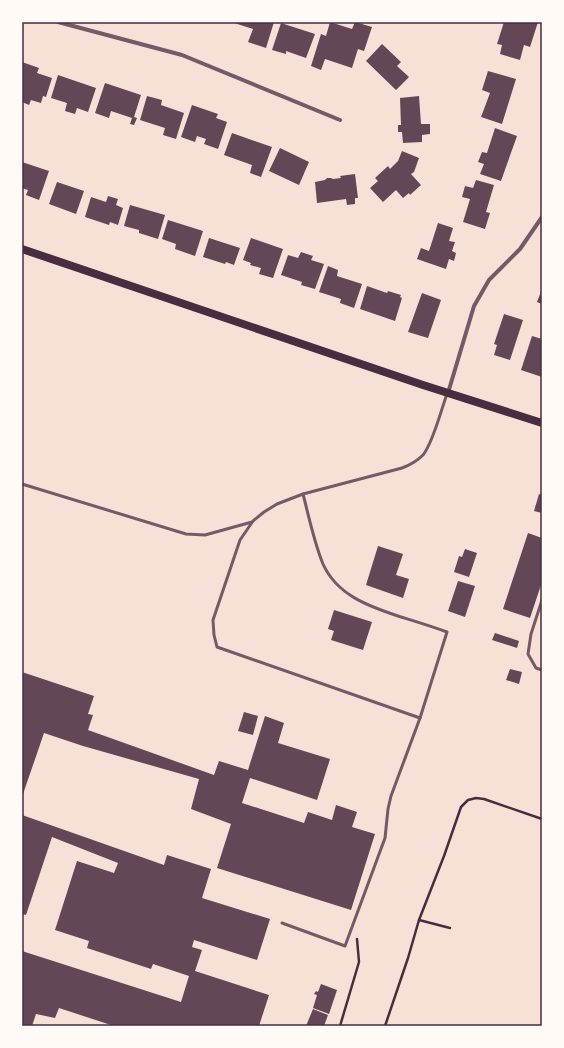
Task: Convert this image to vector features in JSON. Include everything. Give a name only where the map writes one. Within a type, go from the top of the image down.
[{"type":"main road","points":[[22,249],[447,393],[542,423]]},
{"type":"street","points":[[58,22],[182,55],[340,120]]},
{"type":"street","points":[[447,393],[474,306],[489,280],[520,249],[542,217]]},
{"type":"lane","points":[[22,484],[186,534],[205,535],[252,522],[278,504],[303,494],[402,468],[415,462],[424,453],[428,445],[447,393]]},
{"type":"lane","points":[[282,923],[345,946],[385,838],[387,813],[392,796],[420,718],[447,632],[372,607],[354,599],[340,588],[330,576],[318,550],[303,494]]},
{"type":"lane","points":[[252,522],[240,540],[212,620],[217,647],[420,718]]},
{"type":"lane","points":[[542,600],[531,634],[528,654],[536,668],[542,670]]},
{"type":"path","points":[[384,1026],[408,958],[419,920],[461,807],[468,800],[476,798],[484,799],[542,819]]},
{"type":"path","points":[[340,1026],[359,962],[355,919]]},
{"type":"path","points":[[419,920],[450,928]]},
{"type":"building","points":[[231,22],[274,22],[266,48],[248,42],[253,29]]},
{"type":"building","points":[[330,22],[352,29],[355,22],[372,27],[364,51],[358,49],[352,68],[325,59],[321,70],[311,66],[321,34],[326,36]]},
{"type":"building","points":[[504,22],[538,22],[530,47],[524,45],[520,60],[500,54],[502,45],[497,44]]},
{"type":"building","points":[[281,23],[315,34],[306,58],[286,51],[286,54],[272,50]]},
{"type":"building","points":[[382,44],[401,62],[397,66],[409,77],[396,90],[366,61]]},
{"type":"building","points":[[22,62],[39,68],[37,73],[52,78],[46,97],[43,96],[41,103],[31,100],[29,105],[22,102]]},
{"type":"building","points":[[488,71],[516,79],[502,124],[481,117],[490,93],[482,90]]},
{"type":"building","points":[[58,75],[96,88],[88,112],[77,108],[75,114],[65,111],[67,103],[51,98]]},
{"type":"building","points":[[105,83],[141,95],[134,117],[137,118],[134,125],[130,124],[132,118],[111,111],[109,118],[95,113]]},
{"type":"building","points":[[147,96],[162,100],[161,105],[184,113],[176,139],[163,135],[165,128],[140,120]]},
{"type":"building","points":[[419,96],[421,124],[430,124],[430,134],[422,135],[422,142],[403,143],[402,132],[398,132],[398,125],[401,125],[400,98]]},
{"type":"building","points":[[192,105],[218,114],[216,118],[227,122],[218,149],[204,144],[206,139],[197,136],[195,142],[181,137]]},
{"type":"building","points":[[495,128],[517,136],[501,181],[480,174],[484,164],[478,162],[482,152],[487,153]]},
{"type":"building","points":[[232,133],[272,147],[261,177],[250,173],[252,165],[224,155]]},
{"type":"building","points":[[280,148],[309,162],[299,185],[269,171]]},
{"type":"building","points":[[402,151],[419,158],[414,172],[411,174],[421,185],[410,195],[409,193],[403,198],[396,190],[383,202],[370,188],[378,181],[375,178],[388,166],[390,169],[398,161]]},
{"type":"building","points":[[22,162],[49,171],[39,200],[26,195],[28,190],[22,188]]},
{"type":"building","points":[[355,174],[358,198],[355,198],[355,204],[347,205],[346,199],[317,203],[315,182],[325,180],[327,178],[341,178],[340,176]]},
{"type":"building","points":[[476,180],[494,185],[486,212],[490,213],[485,229],[463,222],[470,199],[462,197],[465,186],[473,188]]},
{"type":"building","points":[[57,182],[84,191],[76,214],[49,204]]},
{"type":"building","points":[[108,196],[118,199],[116,205],[123,208],[118,225],[110,222],[109,225],[85,217],[91,197],[106,202]]},
{"type":"building","points":[[130,205],[165,215],[158,239],[139,233],[139,230],[124,226]]},
{"type":"building","points":[[168,220],[203,231],[195,256],[175,249],[176,244],[162,239]]},
{"type":"building","points":[[438,223],[453,228],[449,241],[455,242],[452,251],[456,253],[454,261],[449,259],[446,269],[417,259],[421,248],[429,251]]},
{"type":"building","points":[[209,238],[240,248],[234,265],[226,262],[225,264],[203,257]]},
{"type":"building","points":[[251,238],[283,249],[273,278],[259,274],[261,268],[250,265],[251,263],[243,260]]},
{"type":"building","points":[[301,252],[313,256],[311,260],[324,264],[315,289],[301,285],[302,282],[281,275],[288,255],[298,258]]},
{"type":"building","points":[[328,266],[338,270],[337,276],[362,284],[354,308],[340,303],[341,299],[319,292]]},
{"type":"building","points":[[367,286],[387,293],[388,291],[401,295],[400,297],[402,298],[395,321],[360,309]]},
{"type":"building","points":[[542,289],[542,304],[537,302]]},
{"type":"building","points":[[422,293],[441,300],[428,338],[408,332]]},
{"type":"building","points":[[504,314],[523,320],[510,360],[494,355],[497,345],[494,344]]},
{"type":"building","points":[[532,336],[542,339],[542,377],[521,370]]},
{"type":"building","points":[[539,494],[542,495],[542,513],[534,511]]},
{"type":"building","points":[[528,533],[542,538],[542,582],[530,618],[503,609]]},
{"type":"building","points":[[378,546],[403,554],[396,575],[409,579],[403,598],[366,585]]},
{"type":"building","points":[[465,549],[477,553],[469,577],[454,572],[459,556],[462,557]]},
{"type":"building","points":[[458,581],[475,586],[465,617],[448,611]]},
{"type":"building","points":[[334,610],[372,622],[363,650],[331,640],[334,631],[328,629]]},
{"type":"building","points":[[495,633],[519,641],[517,648],[492,640]]},
{"type":"building","points":[[510,669],[522,672],[519,684],[506,680]]},
{"type":"building","points":[[22,672],[94,696],[88,714],[93,715],[88,730],[214,775],[219,761],[248,770],[265,716],[284,723],[278,743],[330,759],[317,800],[250,778],[242,803],[304,823],[308,812],[332,820],[336,805],[357,812],[352,827],[375,834],[351,910],[217,868],[231,824],[191,809],[199,779],[83,746],[44,733],[22,797]]},
{"type":"building","points":[[244,712],[258,716],[253,735],[238,731]]},
{"type":"building","points":[[22,815],[164,865],[167,855],[211,869],[202,898],[270,919],[257,960],[194,940],[192,947],[202,950],[195,971],[269,995],[259,1026],[114,1026],[59,1008],[55,1018],[36,1014],[32,1026],[22,1026],[22,951],[181,1002],[189,976],[153,964],[151,969],[87,948],[89,941],[55,930],[77,861],[114,873],[118,863],[52,837],[26,915],[22,914]]},
{"type":"building","points":[[321,984],[337,990],[329,1014],[313,1008],[317,995],[314,994],[316,991],[318,992]]},
{"type":"building","points":[[313,1009],[328,1015],[324,1026],[306,1026]]}]
